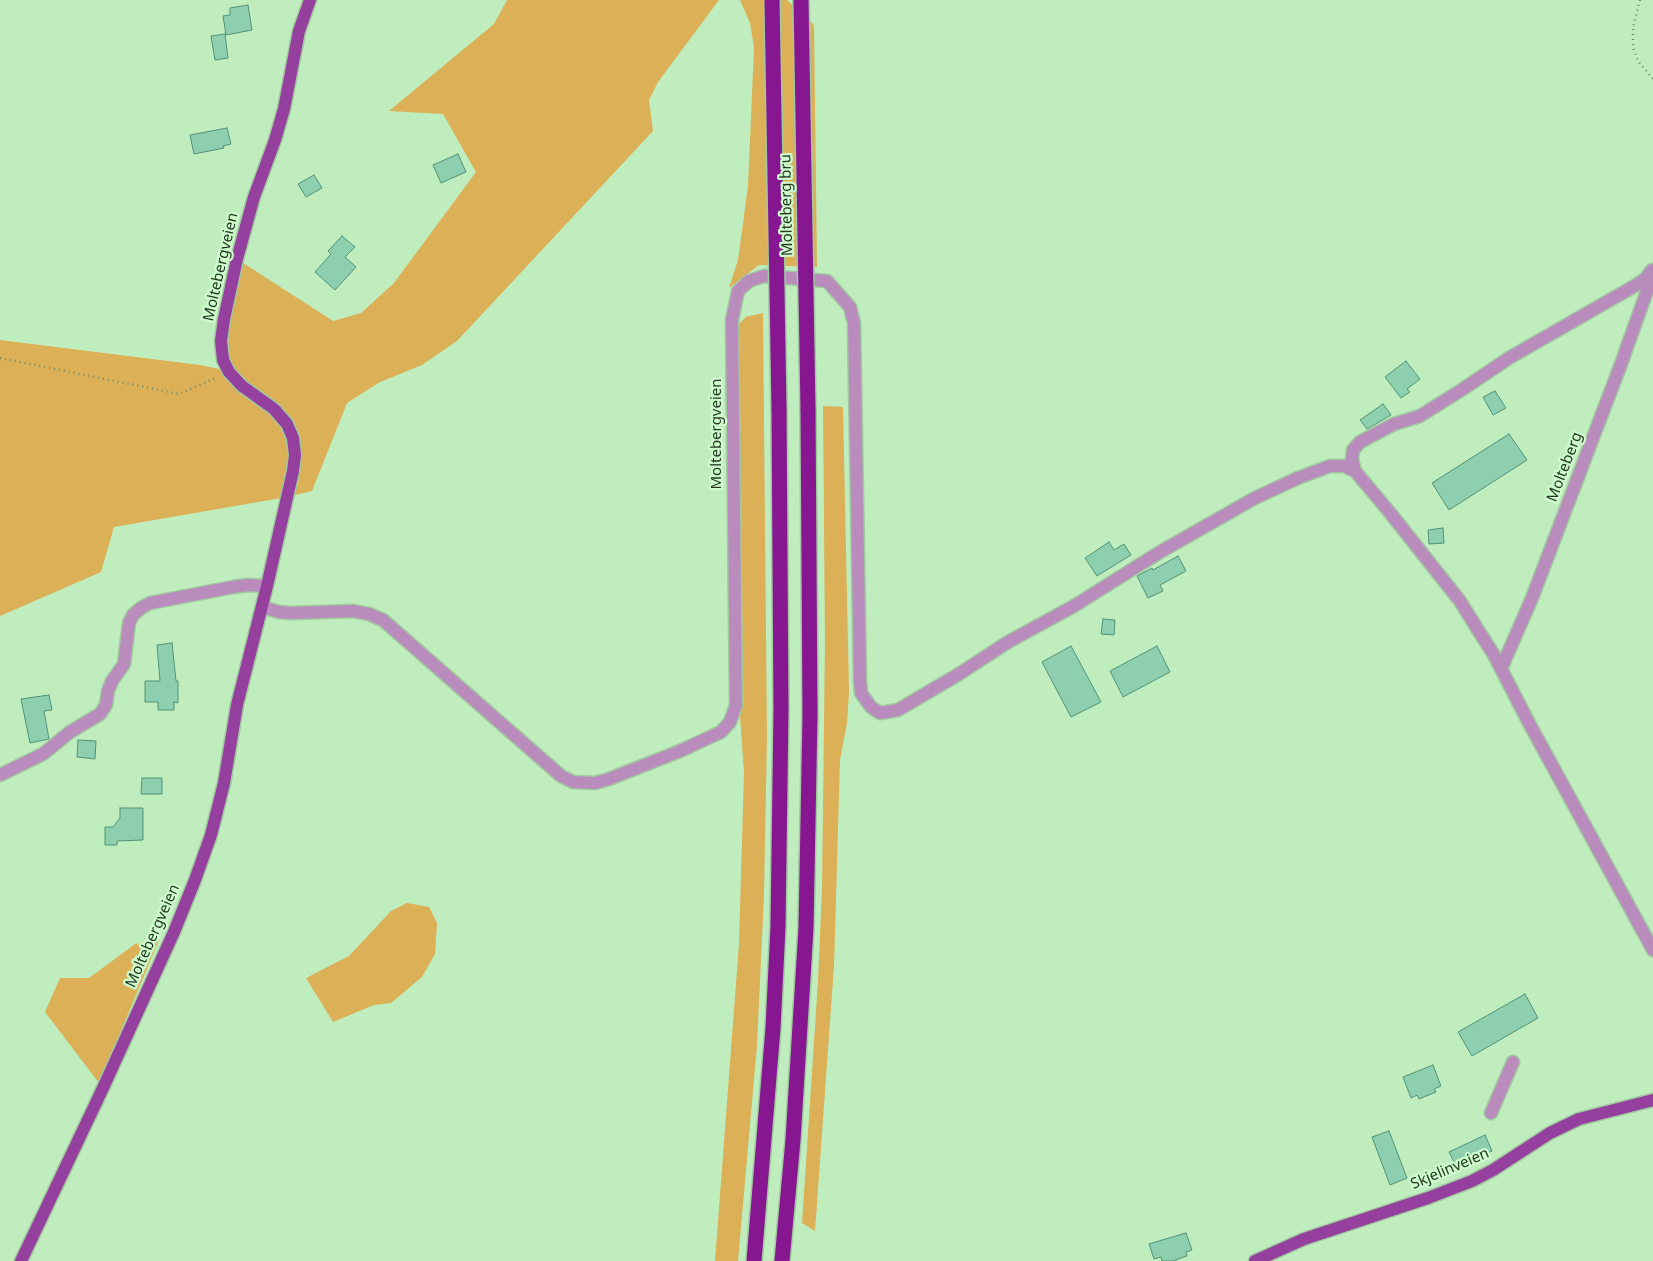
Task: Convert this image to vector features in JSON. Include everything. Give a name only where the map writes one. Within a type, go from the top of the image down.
[{"type":"highway","name":"Molteberg bru","points":[[754,1261],[773,1028],[778,927],[782,710],[772,0]]},
{"type":"highway","name":"Molteberg bru","points":[[782,1261],[793,1140],[806,928],[810,715],[808,409],[801,0]]},
{"type":"main road","name":"Moltebergveien","points":[[20,1261],[103,1088],[174,932],[211,835],[224,783],[237,705],[267,586],[295,455],[293,438],[286,424],[274,409],[242,386],[229,372],[223,360],[221,341],[237,260],[254,197],[275,140],[284,108],[299,31],[310,0]]},
{"type":"main road","name":"Skjelinveien","points":[[1255,1261],[1304,1239],[1428,1198],[1472,1181],[1508,1161],[1550,1132],[1579,1119],[1653,1100]]},
{"type":"street","name":"Moltebergveien","points":[[262,607],[291,613],[353,611],[369,614],[383,620],[561,776],[573,782],[595,783],[609,779],[721,732],[730,722],[736,705],[732,320],[738,291],[749,281],[764,276],[827,281],[850,307],[854,323],[861,693],[871,708],[880,713],[898,710],[960,674],[1008,642],[1074,606],[1160,552],[1255,498],[1298,478],[1330,466],[1353,450],[1360,442],[1394,424],[1420,416],[1456,394],[1495,366],[1638,284],[1653,269]]},
{"type":"street","name":"Molteberg","points":[[1501,669],[1532,598],[1625,355],[1653,274]]},
{"type":"street","points":[[1353,450],[1352,460],[1355,471],[1460,601],[1501,669],[1653,950]]},
{"type":"street","points":[[1330,466],[1344,466],[1355,471]]},
{"type":"street","points":[[0,775],[43,754],[70,732],[100,714],[106,705],[112,681],[124,664],[128,622],[141,608],[150,603],[233,587],[248,585],[267,586]]},
{"type":"street","points":[[1492,1113],[1513,1062]]},
{"type":"path","points":[[1640,0],[1633,27],[1633,48],[1638,61],[1653,79]]},
{"type":"path","points":[[0,358],[179,394],[229,372]]},
{"type":"shaded area","points":[[507,0],[719,0],[658,82],[649,100],[653,131],[457,341],[422,365],[380,382],[347,403],[312,491],[114,527],[101,572],[0,616],[0,340],[200,365],[229,371],[223,360],[237,259],[333,321],[361,313],[394,283],[476,172],[443,114],[389,111],[494,24]]},
{"type":"shaded area","points":[[740,0],[787,0],[814,25],[817,267],[759,265],[729,288],[738,260],[748,186],[754,48],[750,23]]},
{"type":"shaded area","points":[[763,313],[767,737],[764,896],[757,1045],[738,1261],[715,1261],[739,944],[744,773],[740,715],[739,324],[746,317]]},
{"type":"shaded area","points":[[823,406],[843,407],[849,692],[847,723],[840,760],[834,966],[815,1231],[802,1223],[818,982],[822,889],[825,641]]},
{"type":"shaded area","points":[[407,903],[429,907],[437,923],[435,954],[422,977],[391,1003],[374,1005],[333,1022],[306,978],[349,956],[391,911]]},
{"type":"shaded area","points":[[159,940],[99,1083],[45,1012],[60,978],[89,978],[135,944]]},
{"type":"building","points":[[248,5],[252,30],[226,35],[223,16],[230,15],[230,8]]},
{"type":"building","points":[[225,34],[228,58],[215,60],[211,36]]},
{"type":"building","points":[[227,128],[231,144],[223,146],[224,148],[194,154],[190,135]]},
{"type":"building","points":[[458,154],[466,172],[441,183],[433,165]]},
{"type":"building","points":[[314,175],[322,188],[306,197],[298,184]]},
{"type":"building","points":[[342,236],[355,247],[345,257],[356,267],[335,290],[315,272],[331,254],[328,251]]},
{"type":"building","points":[[1406,361],[1420,379],[1407,389],[1410,392],[1401,398],[1385,377]]},
{"type":"building","points":[[1495,391],[1506,408],[1493,415],[1483,397]]},
{"type":"building","points":[[1383,404],[1391,415],[1367,429],[1360,420]]},
{"type":"building","points":[[1509,434],[1527,460],[1449,510],[1432,483]]},
{"type":"building","points":[[1443,528],[1444,543],[1429,544],[1428,530]]},
{"type":"building","points":[[1109,542],[1114,550],[1124,544],[1131,555],[1097,576],[1085,558]]},
{"type":"building","points":[[1178,556],[1186,571],[1160,585],[1163,591],[1148,598],[1137,576],[1152,568],[1153,570]]},
{"type":"building","points":[[1103,619],[1115,620],[1114,635],[1101,634]]},
{"type":"building","points":[[172,643],[176,681],[178,681],[178,703],[174,702],[174,710],[158,710],[158,702],[145,702],[145,681],[160,681],[157,645]]},
{"type":"building","points":[[1071,646],[1101,702],[1071,717],[1042,662]]},
{"type":"building","points":[[1157,646],[1170,672],[1123,697],[1110,671]]},
{"type":"building","points":[[49,695],[52,710],[44,711],[49,739],[30,743],[21,699]]},
{"type":"building","points":[[78,740],[96,741],[95,759],[77,757]]},
{"type":"building","points":[[142,778],[162,778],[162,794],[141,794]]},
{"type":"building","points":[[120,808],[143,808],[143,840],[117,841],[117,845],[105,845],[105,827],[113,827],[120,818]]},
{"type":"building","points":[[1525,994],[1538,1018],[1472,1056],[1458,1032]]},
{"type":"building","points":[[1433,1065],[1441,1086],[1434,1089],[1436,1092],[1419,1099],[1417,1095],[1411,1098],[1403,1077]]},
{"type":"building","points":[[1389,1131],[1407,1178],[1390,1185],[1372,1137]]},
{"type":"building","points":[[1485,1135],[1492,1151],[1457,1168],[1449,1152]]},
{"type":"building","points":[[1186,1233],[1192,1250],[1186,1252],[1187,1256],[1173,1261],[1162,1261],[1161,1257],[1154,1259],[1149,1244]]}]
